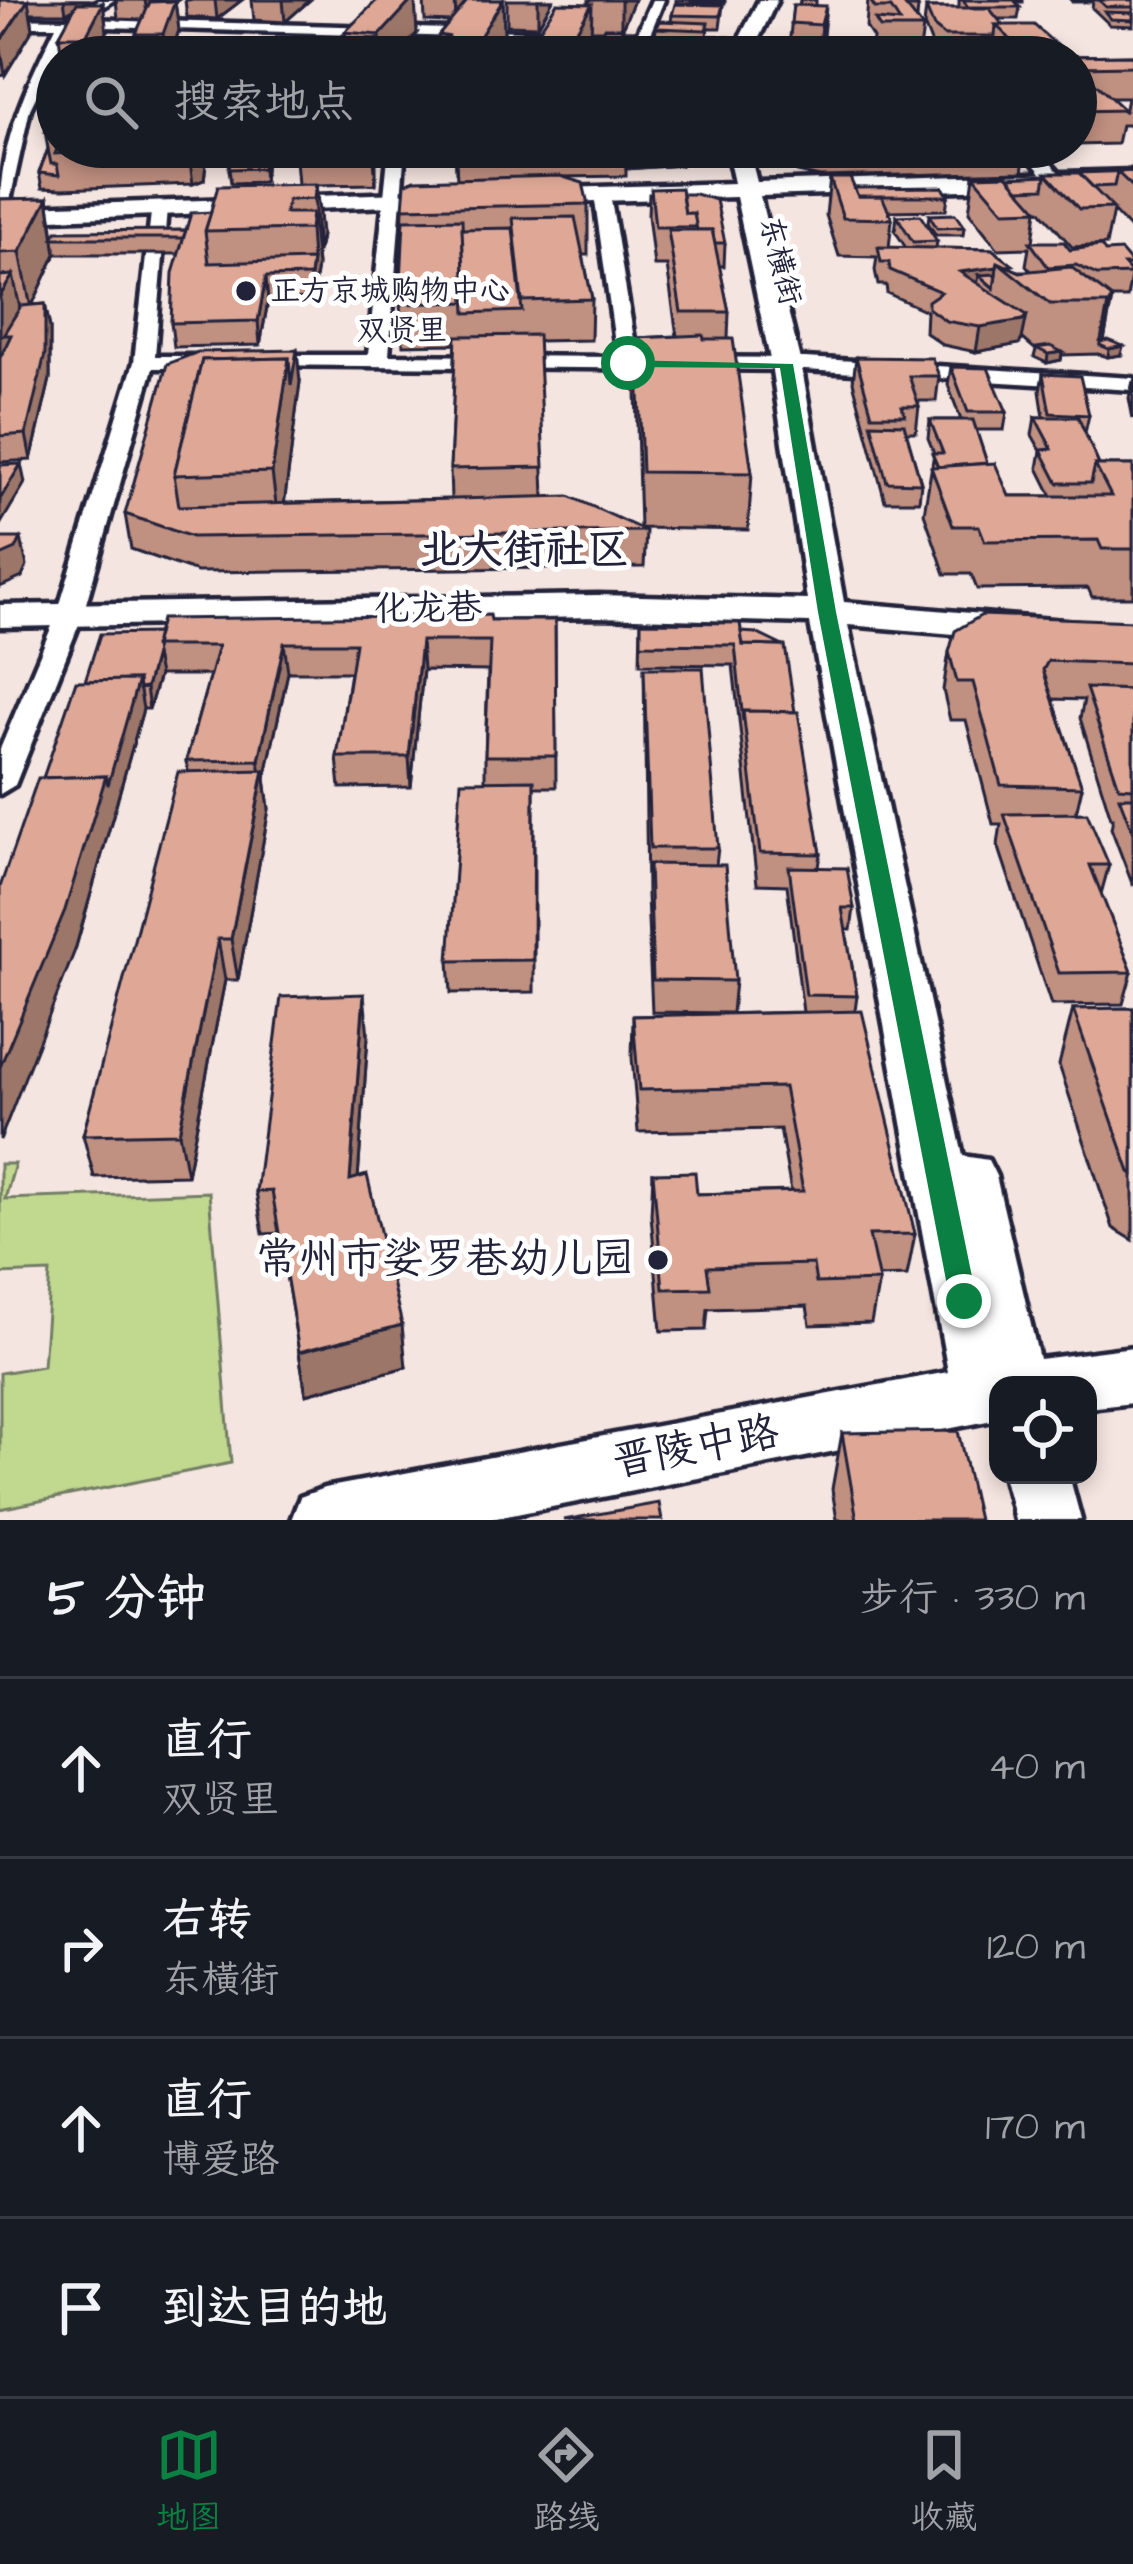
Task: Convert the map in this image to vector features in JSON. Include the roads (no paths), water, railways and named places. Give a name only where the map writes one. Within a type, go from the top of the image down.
[{"type":"main road","points":[[740,36],[754,0]]},
{"type":"main road","points":[[744,36],[768,0]]},
{"type":"main road","points":[[746,168],[756,193]]},
{"type":"main road","points":[[754,168],[756,193]]},
{"type":"main road","points":[[0,213],[1133,181]]},
{"type":"main road","points":[[756,193],[1133,181]]},
{"type":"main road","name":"东横街","points":[[756,193],[796,364],[841,613],[1007,1376]]},
{"type":"main road","name":"化龙巷","points":[[0,616],[598,606],[841,613],[1133,638]]},
{"type":"main road","name":"晋陵中路","points":[[1097,1379],[1133,1375]]},
{"type":"main road","name":"晋陵中路","points":[[324,1520],[989,1393]]},
{"type":"main road","points":[[1038,1484],[1048,1520]]},
{"type":"street","points":[[59,36],[63,26],[108,0]]},
{"type":"street","points":[[643,36],[658,0]]},
{"type":"street","points":[[0,22],[582,36]]},
{"type":"street","points":[[0,213],[36,96]]},
{"type":"street","points":[[378,360],[395,168]]},
{"type":"street","points":[[1046,168],[1056,180]]},
{"type":"street","points":[[603,197],[628,363]]},
{"type":"street","points":[[0,785],[70,614],[144,362],[157,210]]},
{"type":"street","name":"双贤里","points":[[144,362],[796,364],[1133,384]]},
{"type":"place","name":"正方京城购物中心","points":[[246,291]]},
{"type":"place","name":"常州市娑罗巷幼儿园","points":[[658,1260]]},
{"type":"district","name":"北大街社区","points":[[524,551]]}]
